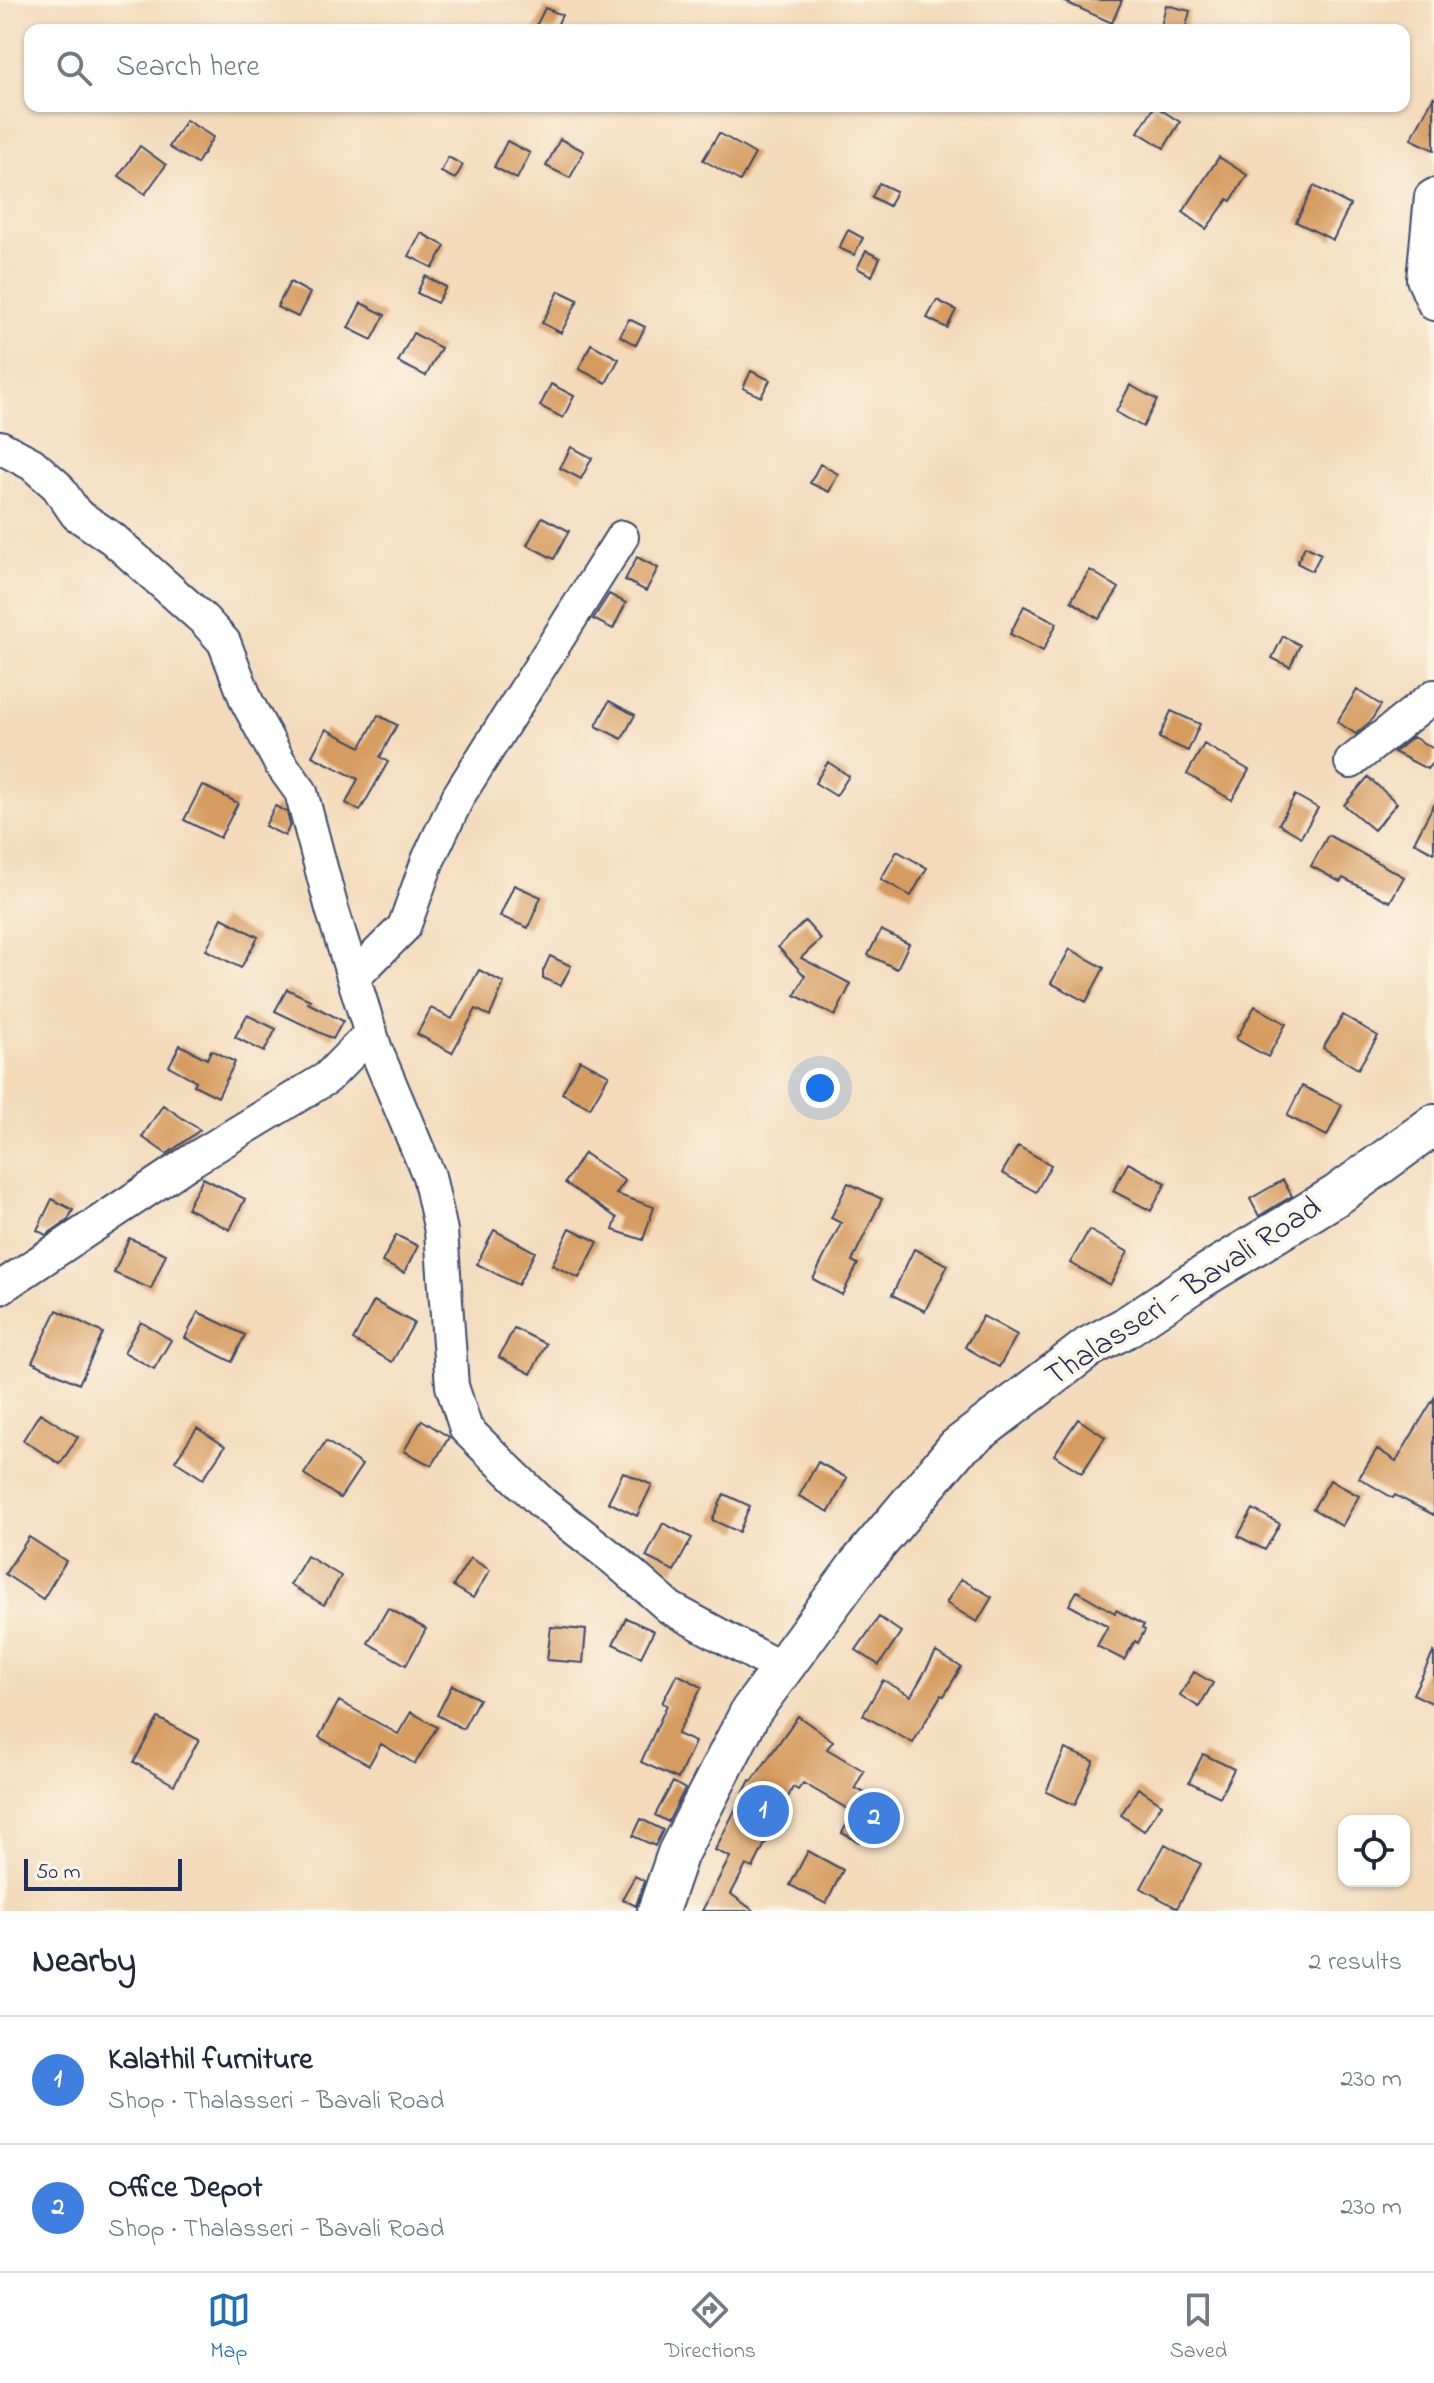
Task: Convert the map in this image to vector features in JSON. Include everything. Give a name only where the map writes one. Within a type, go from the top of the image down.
[{"type":"main road","name":"Thalasseri - Bavali Road","points":[[658,1911],[678,1853],[751,1711],[858,1566],[957,1448],[1089,1347],[1125,1328],[1337,1195],[1434,1125]]},
{"type":"street","points":[[1434,195],[1431,197],[1423,279],[1434,304]]},
{"type":"street","points":[[0,447],[32,464],[57,486],[76,514],[113,539],[204,620],[224,642],[247,702],[280,763],[301,792],[371,1033],[429,1176],[441,1231],[452,1386],[466,1429],[542,1503],[670,1608],[782,1669]]},
{"type":"street","points":[[354,977],[404,927],[428,860],[459,795],[622,537]]},
{"type":"street","points":[[1351,762],[1434,696]]},
{"type":"street","points":[[0,1288],[3,1289],[194,1159],[327,1078],[371,1033]]},
{"type":"building","points":[[1061,0],[1122,0],[1112,23]]},
{"type":"building","points":[[1166,5],[1190,11],[1187,24],[1162,24]]},
{"type":"building","points":[[545,8],[562,15],[558,24],[537,24]]},
{"type":"building","points":[[1434,96],[1434,150],[1411,139]]},
{"type":"building","points":[[1151,112],[1164,112],[1180,122],[1164,148],[1138,132]]},
{"type":"building","points":[[186,120],[213,137],[197,164],[169,147]]},
{"type":"building","points":[[719,133],[755,154],[740,181],[703,160]]},
{"type":"building","points":[[560,139],[584,151],[570,178],[546,166]]},
{"type":"building","points":[[507,141],[530,153],[517,179],[494,167]]},
{"type":"building","points":[[140,146],[166,165],[145,194],[119,176]]},
{"type":"building","points":[[448,157],[463,165],[455,179],[441,172]]},
{"type":"building","points":[[1219,157],[1247,175],[1231,201],[1228,199],[1206,229],[1183,212]]},
{"type":"building","points":[[879,183],[896,191],[889,206],[872,197]]},
{"type":"building","points":[[1314,186],[1350,205],[1333,240],[1296,222]]},
{"type":"building","points":[[848,230],[863,238],[854,255],[839,248]]},
{"type":"building","points":[[421,233],[445,246],[433,268],[409,256]]},
{"type":"building","points":[[866,251],[880,258],[872,276],[857,268]]},
{"type":"building","points":[[425,276],[446,287],[437,303],[417,293]]},
{"type":"building","points":[[290,282],[310,293],[298,317],[277,307]]},
{"type":"building","points":[[559,291],[578,300],[561,333],[542,323]]},
{"type":"building","points":[[937,300],[956,310],[947,328],[927,318]]},
{"type":"building","points":[[361,303],[385,315],[372,340],[348,328]]},
{"type":"building","points":[[629,319],[645,327],[636,345],[620,336]]},
{"type":"building","points":[[413,333],[441,348],[426,376],[398,362]]},
{"type":"building","points":[[591,344],[619,359],[606,383],[579,369]]},
{"type":"building","points":[[751,371],[770,380],[761,397],[743,388]]},
{"type":"building","points":[[551,384],[574,396],[563,418],[540,406]]},
{"type":"building","points":[[1130,385],[1157,400],[1143,427],[1116,412]]},
{"type":"building","points":[[571,447],[592,458],[581,479],[560,468]]},
{"type":"building","points":[[820,464],[838,474],[829,492],[810,483]]},
{"type":"building","points":[[542,517],[569,531],[554,559],[527,545]]},
{"type":"building","points":[[1305,546],[1321,554],[1312,571],[1297,563]]},
{"type":"building","points":[[637,557],[658,568],[646,591],[625,580]]},
{"type":"building","points":[[1090,570],[1119,588],[1099,619],[1071,601]]},
{"type":"building","points":[[609,594],[626,603],[613,629],[593,619]]},
{"type":"building","points":[[1024,606],[1057,623],[1043,651],[1010,634]]},
{"type":"building","points":[[1283,636],[1300,645],[1290,667],[1272,658]]},
{"type":"building","points":[[1357,690],[1381,705],[1370,722],[1356,734],[1337,722]]},
{"type":"building","points":[[609,701],[635,715],[622,739],[596,726]]},
{"type":"building","points":[[1171,711],[1200,724],[1188,751],[1159,738]]},
{"type":"building","points":[[378,715],[397,725],[380,757],[388,762],[360,811],[346,803],[358,779],[312,756],[326,729],[361,747]]},
{"type":"building","points":[[1413,737],[1434,749],[1434,761],[1427,769],[1394,752]]},
{"type":"building","points":[[1204,744],[1249,770],[1232,800],[1187,774]]},
{"type":"building","points":[[828,762],[849,776],[836,796],[815,783]]},
{"type":"building","points":[[1368,777],[1397,803],[1374,830],[1344,805]]},
{"type":"building","points":[[202,785],[238,803],[220,838],[184,820]]},
{"type":"building","points":[[1295,795],[1318,808],[1301,837],[1279,824]]},
{"type":"building","points":[[1434,804],[1434,853],[1414,842]]},
{"type":"building","points":[[275,806],[287,812],[290,825],[285,836],[265,826]]},
{"type":"building","points":[[1328,835],[1404,877],[1390,902],[1343,878],[1340,882],[1311,866]]},
{"type":"building","points":[[897,851],[927,868],[911,896],[881,879]]},
{"type":"building","points":[[514,885],[541,897],[528,928],[500,916]]},
{"type":"building","points":[[222,918],[258,937],[241,968],[206,950]]},
{"type":"building","points":[[805,921],[821,939],[801,958],[851,984],[835,1016],[795,995],[805,976],[778,947]]},
{"type":"building","points":[[881,930],[909,944],[897,969],[868,955]]},
{"type":"building","points":[[1070,949],[1104,968],[1086,1002],[1051,983]]},
{"type":"building","points":[[550,956],[571,966],[561,986],[543,978]]},
{"type":"building","points":[[479,970],[504,983],[490,1016],[476,1009],[452,1053],[417,1034],[431,1008],[452,1019]]},
{"type":"building","points":[[287,989],[343,1021],[333,1039],[275,1011]]},
{"type":"building","points":[[1255,1006],[1286,1024],[1268,1057],[1236,1039]]},
{"type":"building","points":[[247,1015],[276,1029],[264,1052],[235,1037]]},
{"type":"building","points":[[1343,1015],[1378,1036],[1358,1069],[1323,1048]]},
{"type":"building","points":[[180,1045],[207,1059],[211,1050],[235,1062],[218,1097],[194,1085],[196,1081],[169,1066]]},
{"type":"building","points":[[580,1060],[609,1075],[590,1108],[562,1093]]},
{"type":"building","points":[[1302,1086],[1342,1105],[1327,1136],[1287,1116]]},
{"type":"building","points":[[163,1105],[200,1130],[167,1154],[142,1137]]},
{"type":"building","points":[[1018,1146],[1051,1165],[1036,1192],[1002,1173]]},
{"type":"building","points":[[584,1153],[625,1181],[616,1194],[654,1207],[643,1240],[613,1230],[617,1218],[565,1183]]},
{"type":"building","points":[[1128,1163],[1166,1183],[1151,1211],[1113,1191]]},
{"type":"building","points":[[203,1178],[245,1199],[230,1230],[187,1208]]},
{"type":"building","points":[[1283,1180],[1292,1196],[1259,1216],[1250,1199]]},
{"type":"building","points":[[848,1183],[882,1199],[852,1261],[858,1264],[842,1295],[813,1279],[841,1223],[831,1218]]},
{"type":"building","points":[[52,1199],[73,1210],[68,1220],[46,1235],[37,1230]]},
{"type":"building","points":[[570,1228],[598,1242],[579,1278],[552,1265]]},
{"type":"building","points":[[494,1230],[535,1252],[518,1285],[477,1264]]},
{"type":"building","points":[[1089,1230],[1128,1252],[1110,1285],[1070,1263]]},
{"type":"building","points":[[396,1235],[418,1246],[404,1273],[382,1262]]},
{"type":"building","points":[[129,1238],[166,1254],[151,1289],[114,1273]]},
{"type":"building","points":[[914,1249],[948,1265],[925,1311],[892,1295]]},
{"type":"building","points":[[374,1301],[414,1323],[392,1362],[353,1340]]},
{"type":"building","points":[[57,1310],[103,1333],[79,1384],[32,1362]]},
{"type":"building","points":[[198,1312],[245,1335],[232,1362],[185,1338]]},
{"type":"building","points":[[983,1316],[1017,1335],[999,1367],[965,1347]]},
{"type":"building","points":[[141,1322],[171,1340],[154,1369],[124,1352]]},
{"type":"building","points":[[514,1328],[546,1344],[531,1374],[499,1357]]},
{"type":"building","points":[[1434,1398],[1434,1515],[1395,1495],[1393,1498],[1359,1478],[1377,1449],[1396,1461]]},
{"type":"building","points":[[40,1413],[78,1437],[60,1464],[23,1440]]},
{"type":"building","points":[[1078,1419],[1105,1437],[1082,1473],[1054,1455]]},
{"type":"building","points":[[422,1420],[449,1437],[432,1466],[404,1451]]},
{"type":"building","points":[[197,1428],[225,1446],[203,1479],[175,1461]]},
{"type":"building","points":[[326,1441],[362,1465],[340,1498],[304,1474]]},
{"type":"building","points":[[818,1462],[847,1478],[829,1512],[799,1496]]},
{"type":"building","points":[[623,1472],[652,1485],[637,1516],[608,1502]]},
{"type":"building","points":[[1330,1480],[1359,1496],[1342,1526],[1313,1509]]},
{"type":"building","points":[[724,1494],[750,1506],[739,1532],[712,1520]]},
{"type":"building","points":[[1253,1509],[1280,1524],[1265,1550],[1238,1536]]},
{"type":"building","points":[[663,1523],[692,1538],[674,1571],[646,1557]]},
{"type":"building","points":[[29,1537],[66,1561],[43,1599],[5,1574]]},
{"type":"building","points":[[307,1556],[341,1576],[324,1605],[290,1585]]},
{"type":"building","points":[[470,1558],[490,1570],[473,1598],[453,1586]]},
{"type":"building","points":[[961,1579],[992,1597],[977,1622],[946,1603]]},
{"type":"building","points":[[1077,1591],[1115,1613],[1116,1610],[1144,1625],[1142,1628],[1145,1630],[1138,1643],[1135,1641],[1124,1660],[1097,1646],[1108,1626],[1069,1605]]},
{"type":"building","points":[[388,1608],[426,1629],[406,1665],[368,1643]]},
{"type":"building","points":[[879,1617],[901,1632],[879,1665],[856,1650]]},
{"type":"building","points":[[626,1618],[654,1631],[641,1657],[613,1644]]},
{"type":"building","points":[[551,1627],[586,1630],[583,1663],[547,1660]]},
{"type":"building","points":[[1434,1651],[1434,1704],[1413,1694]]},
{"type":"building","points":[[936,1652],[961,1667],[913,1743],[863,1715],[883,1680],[911,1696]]},
{"type":"building","points":[[1194,1672],[1213,1683],[1199,1707],[1180,1695]]},
{"type":"building","points":[[677,1674],[702,1687],[677,1734],[695,1742],[678,1779],[641,1762],[667,1705],[662,1703]]},
{"type":"building","points":[[452,1685],[479,1699],[463,1729],[437,1715]]},
{"type":"building","points":[[339,1701],[398,1734],[411,1712],[437,1727],[415,1764],[381,1744],[369,1765],[319,1737]]},
{"type":"building","points":[[798,1716],[833,1741],[827,1749],[864,1771],[855,1788],[902,1812],[894,1827],[886,1823],[877,1839],[864,1832],[859,1842],[842,1833],[853,1812],[803,1783],[798,1790],[793,1787],[753,1868],[746,1865],[731,1894],[754,1911],[702,1911],[730,1857],[715,1850],[750,1780]]},
{"type":"building","points":[[158,1718],[199,1740],[174,1785],[134,1762]]},
{"type":"building","points":[[1065,1749],[1094,1761],[1075,1805],[1046,1792]]},
{"type":"building","points":[[1203,1754],[1234,1769],[1220,1797],[1189,1782]]},
{"type":"building","points":[[673,1782],[685,1789],[668,1822],[655,1815]]},
{"type":"building","points":[[1138,1788],[1162,1804],[1144,1831],[1121,1815]]},
{"type":"building","points":[[641,1819],[663,1830],[655,1846],[633,1836]]},
{"type":"building","points":[[1165,1844],[1201,1864],[1177,1908],[1141,1888]]},
{"type":"building","points":[[808,1851],[843,1870],[826,1904],[790,1885]]},
{"type":"building","points":[[635,1876],[644,1881],[636,1906],[622,1899]]},
{"type":"place","name":"Kalathil furniture","points":[[763,1811]]},
{"type":"place","name":"Office Depot","points":[[874,1818]]}]
